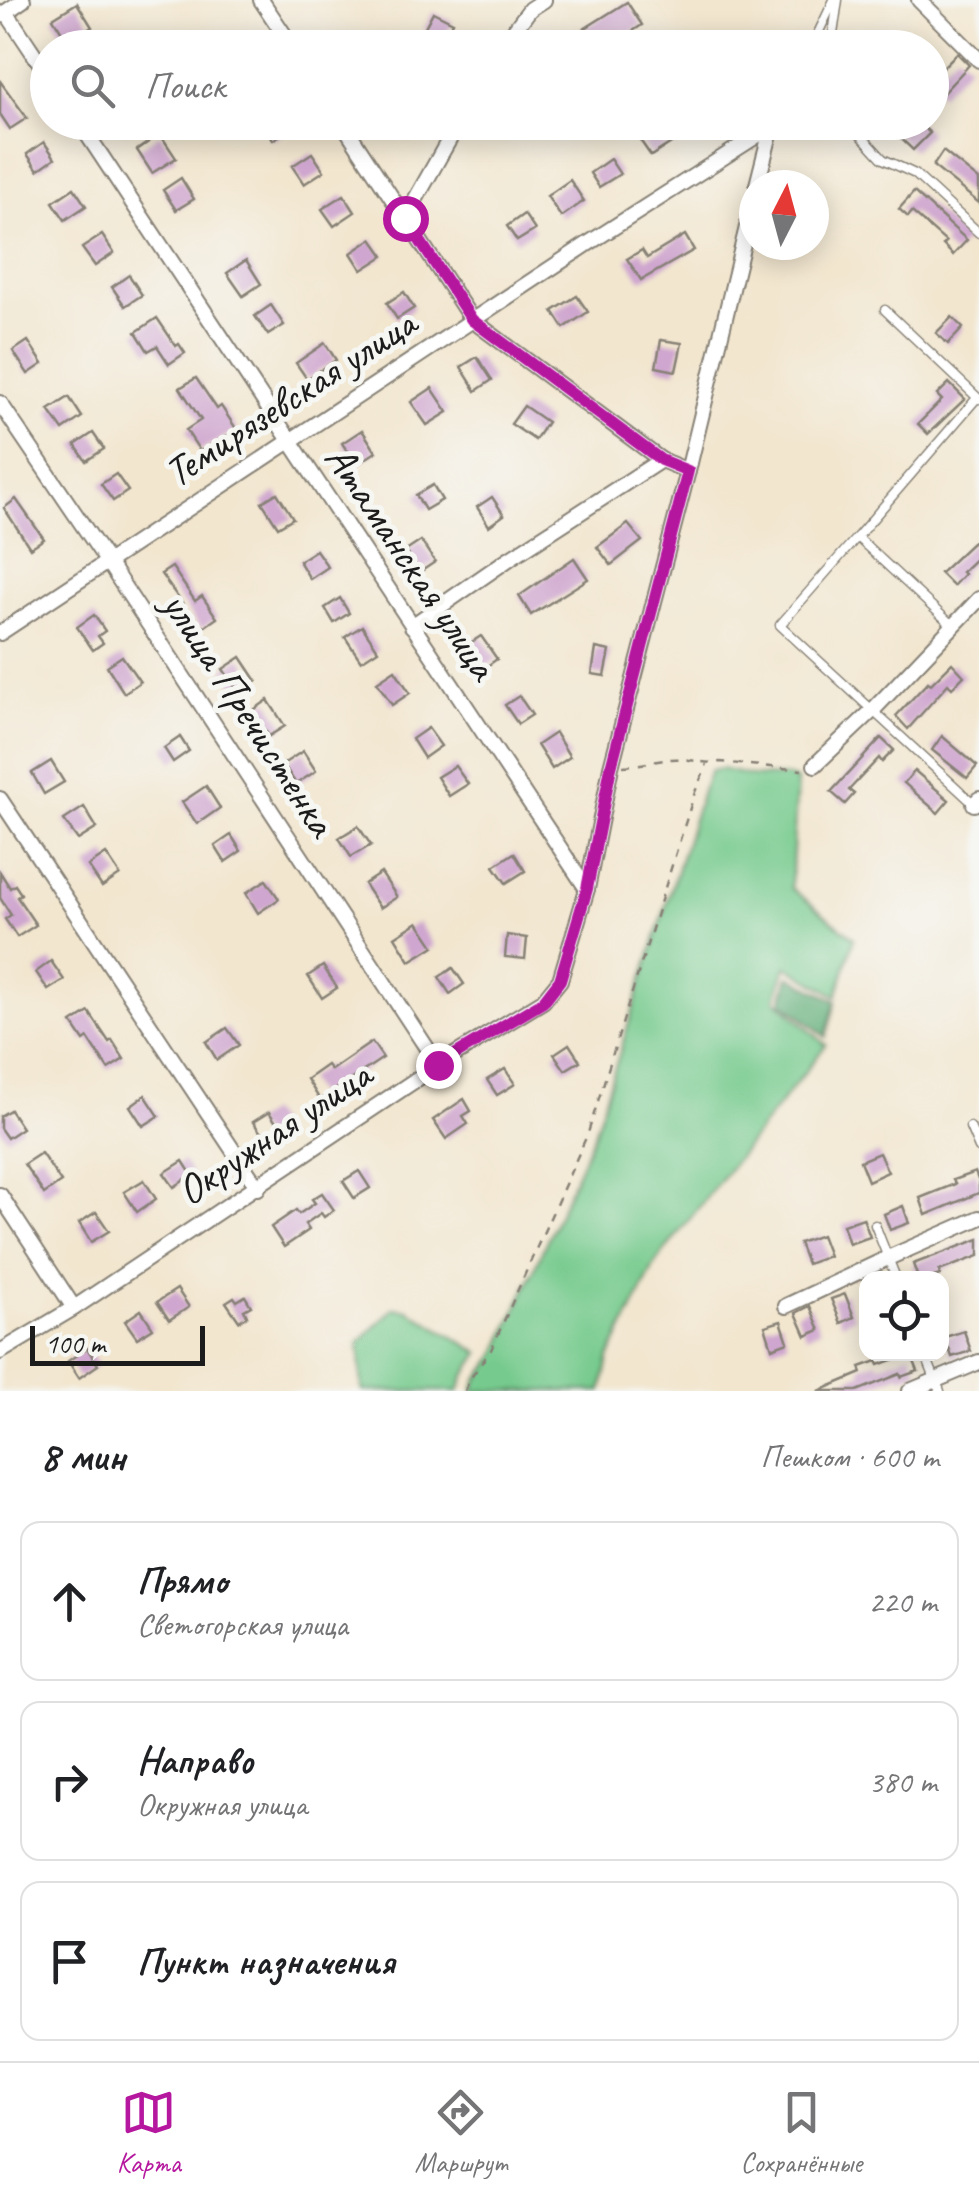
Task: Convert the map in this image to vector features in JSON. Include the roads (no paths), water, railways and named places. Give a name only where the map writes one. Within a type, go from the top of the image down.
[{"type":"street","points":[[23,0],[3,14],[30,51]]},
{"type":"street","points":[[261,0],[280,30]]},
{"type":"street","points":[[511,30],[527,4],[544,0]]},
{"type":"street","points":[[919,0],[979,60]]},
{"type":"street","name":"Атаманская улица","points":[[91,140],[587,889]]},
{"type":"street","points":[[354,140],[472,320],[661,460],[688,471]]},
{"type":"street","points":[[405,218],[448,140]]},
{"type":"street","name":"Темирязевская улица","points":[[0,634],[748,140]]},
{"type":"street","points":[[761,170],[768,140]]},
{"type":"street","name":"Окружная улица","points":[[0,1352],[258,1188],[438,1065],[543,1002],[560,980],[587,889],[611,767],[739,260]]},
{"type":"street","name":"улица Пречистенка","points":[[0,403],[438,1065]]},
{"type":"street","points":[[412,626],[661,460]]},
{"type":"street","points":[[816,765],[979,599]]},
{"type":"street","points":[[0,799],[258,1188]]},
{"type":"street","points":[[0,1195],[74,1308]]},
{"type":"street","points":[[786,1306],[979,1218]]},
{"type":"street","points":[[910,1391],[938,1386],[979,1362]]},
{"type":"lane","points":[[820,30],[836,0]]},
{"type":"lane","points":[[834,30],[836,0]]},
{"type":"lane","points":[[866,140],[883,159],[915,174],[979,233]]},
{"type":"lane","points":[[884,310],[978,399],[780,625],[977,801]]},
{"type":"lane","points":[[857,537],[953,626]]},
{"type":"lane","points":[[970,1127],[979,1148]]},
{"type":"lane","points":[[875,1225],[893,1271]]},
{"type":"lane","points":[[928,1361],[938,1386]]}]
